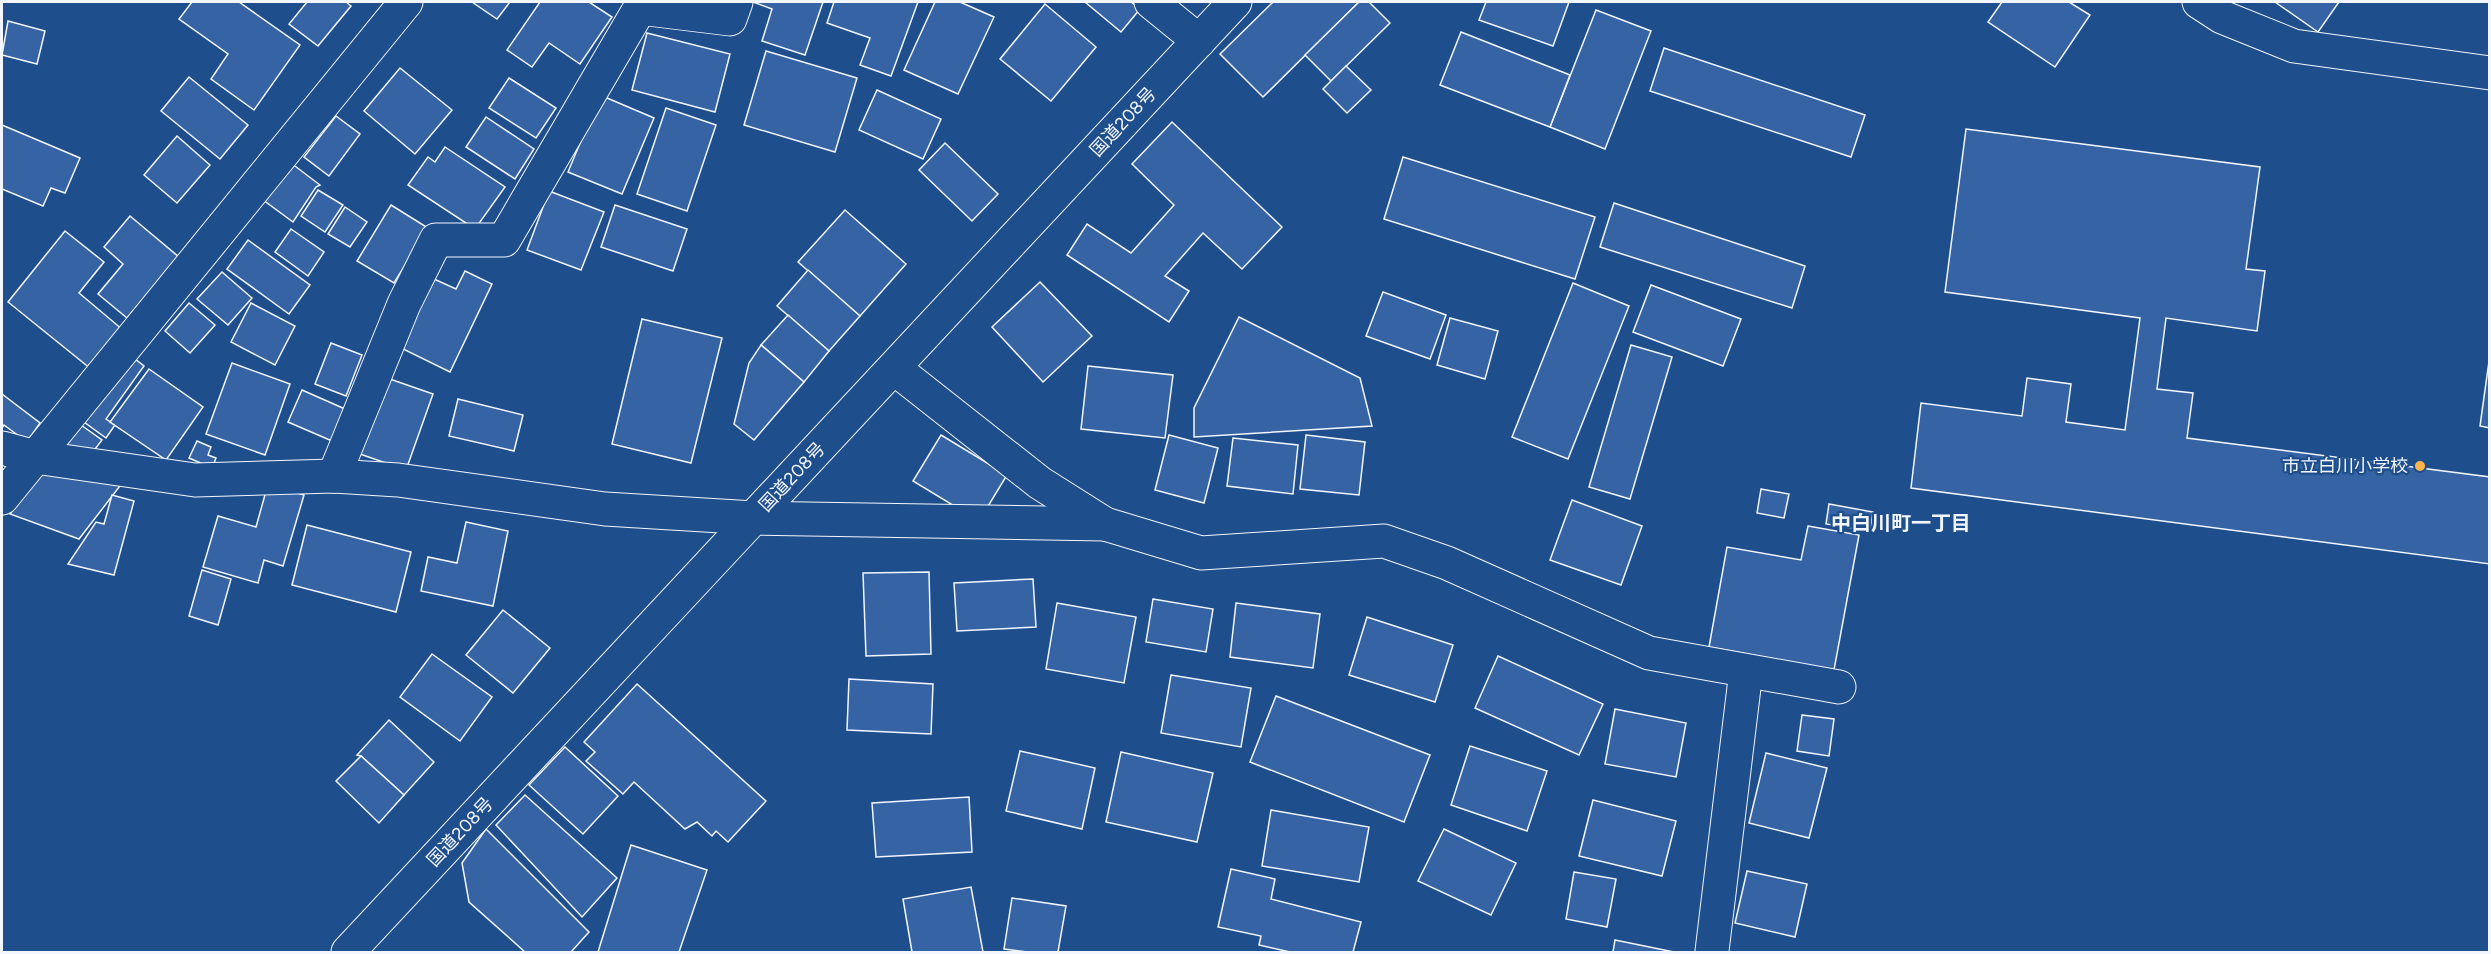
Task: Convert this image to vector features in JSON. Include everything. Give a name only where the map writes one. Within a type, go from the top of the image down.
[{"type":"main road","points":[[2,498],[406,2]]},
{"type":"main road","points":[[334,476],[404,304],[436,240],[504,240],[640,8],[730,19],[736,2]]},
{"type":"main road","points":[[1151,2],[1199,41]]},
{"type":"main road","name":"国道208号","points":[[348,952],[1235,2]]},
{"type":"main road","points":[[2219,7],[2294,46],[2490,73]]},
{"type":"main road","points":[[894,368],[1040,483],[1105,524],[1201,553],[1384,541],[1447,563],[1649,654],[1839,687]]},
{"type":"main road","points":[[2,448],[35,457],[195,480],[334,476],[398,480],[605,509],[754,518],[1105,524]]},
{"type":"main road","points":[[1712,951],[1746,671]]},
{"type":"building","points":[[192,2],[239,2],[300,45],[254,110],[211,79],[228,54],[179,19]]},
{"type":"building","points":[[307,2],[346,2],[351,6],[318,46],[289,24]]},
{"type":"building","points":[[472,2],[510,2],[497,19]]},
{"type":"building","points":[[540,2],[589,2],[612,17],[580,64],[549,43],[532,67],[507,50]]},
{"type":"building","points":[[753,2],[823,2],[805,55],[762,41],[772,9]]},
{"type":"building","points":[[834,2],[918,2],[891,76],[860,65],[870,38],[827,23]]},
{"type":"building","points":[[935,2],[960,2],[994,17],[958,94],[904,70]]},
{"type":"building","points":[[1085,2],[1131,2],[1140,9],[1121,32]]},
{"type":"building","points":[[1273,2],[1359,2],[1263,97],[1220,54]]},
{"type":"building","points":[[1359,2],[1369,2],[1390,23],[1331,81],[1305,55]]},
{"type":"building","points":[[1486,2],[1569,2],[1553,46],[1479,20]]},
{"type":"building","points":[[2002,2],[2069,2],[2090,15],[2055,67],[1988,22]]},
{"type":"building","points":[[2275,2],[2339,2],[2318,32]]},
{"type":"building","points":[[1045,4],[1096,47],[1051,101],[1000,59]]},
{"type":"building","points":[[1596,10],[1651,31],[1605,149],[1550,127]]},
{"type":"building","points":[[8,21],[45,31],[37,64],[2,55]]},
{"type":"building","points":[[1461,32],[1570,75],[1550,127],[1440,85]]},
{"type":"building","points":[[647,33],[730,54],[715,112],[632,90]]},
{"type":"building","points":[[1664,48],[1865,115],[1851,157],[1650,91]]},
{"type":"building","points":[[766,51],[857,78],[835,152],[744,125]]},
{"type":"building","points":[[1346,66],[1371,90],[1347,113],[1323,89]]},
{"type":"building","points":[[400,68],[452,110],[415,154],[364,111]]},
{"type":"building","points":[[189,77],[248,125],[220,159],[161,111]]},
{"type":"building","points":[[509,78],[556,108],[536,138],[489,108]]},
{"type":"building","points":[[877,90],[941,119],[923,159],[859,130]]},
{"type":"building","points":[[600,95],[654,118],[622,194],[568,172]]},
{"type":"building","points":[[666,108],[716,125],[687,211],[637,194]]},
{"type":"building","points":[[336,116],[360,134],[329,176],[304,157]]},
{"type":"building","points":[[486,117],[534,149],[515,179],[466,147]]},
{"type":"building","points":[[1172,122],[1282,227],[1242,269],[1203,233],[1165,276],[1189,291],[1169,322],[1067,255],[1087,224],[1131,253],[1174,205],[1132,164]]},
{"type":"building","points":[[2,125],[80,158],[65,193],[51,188],[43,206],[2,189]]},
{"type":"building","points":[[1966,129],[2260,167],[2246,269],[2265,271],[2257,331],[2166,318],[2157,389],[2193,393],[2187,438],[2490,477],[2490,564],[1911,488],[1921,403],[2022,416],[2027,378],[2071,384],[2066,422],[2125,430],[2140,318],[1945,292]]},
{"type":"building","points":[[177,136],[210,165],[177,203],[144,175]]},
{"type":"building","points":[[945,143],[998,194],[972,221],[919,170]]},
{"type":"building","points":[[445,147],[505,187],[475,229],[408,185],[428,157],[435,162]]},
{"type":"building","points":[[283,157],[320,185],[316,187],[293,222],[255,194]]},
{"type":"building","points":[[1403,157],[1595,217],[1575,279],[1384,219]]},
{"type":"building","points":[[318,190],[343,205],[325,232],[301,216]]},
{"type":"building","points":[[549,191],[604,212],[581,270],[527,250]]},
{"type":"building","points":[[1614,203],[1805,266],[1792,308],[1600,247]]},
{"type":"building","points":[[391,205],[428,228],[394,283],[357,261]]},
{"type":"building","points":[[615,205],[687,229],[673,271],[601,247]]},
{"type":"building","points":[[345,207],[367,222],[350,247],[328,234]]},
{"type":"building","points":[[845,210],[906,264],[860,316],[798,262]]},
{"type":"building","points":[[130,216],[179,257],[127,318],[98,294],[123,264],[104,247]]},
{"type":"building","points":[[291,229],[324,252],[308,276],[275,252]]},
{"type":"building","points":[[65,231],[104,262],[79,293],[123,330],[91,369],[8,302]]},
{"type":"building","points":[[248,240],[310,285],[289,314],[227,269]]},
{"type":"building","points":[[808,270],[860,316],[829,351],[777,306]]},
{"type":"building","points":[[465,271],[492,284],[450,372],[401,348],[434,279],[456,289]]},
{"type":"building","points":[[222,272],[252,298],[228,325],[197,299]]},
{"type":"building","points":[[1040,282],[1092,336],[1043,382],[992,327]]},
{"type":"building","points":[[1573,283],[1629,306],[1568,459],[1512,437]]},
{"type":"building","points":[[1651,285],[1741,319],[1723,366],[1633,332]]},
{"type":"building","points":[[1383,292],[1446,315],[1430,359],[1366,336]]},
{"type":"building","points":[[189,303],[215,325],[190,353],[165,331]]},
{"type":"building","points":[[251,303],[295,326],[275,365],[231,342]]},
{"type":"building","points":[[788,315],[829,351],[804,382],[761,345]]},
{"type":"building","points":[[1239,317],[1360,378],[1372,426],[1194,437],[1194,408]]},
{"type":"building","points":[[1450,318],[1498,331],[1485,379],[1437,365]]},
{"type":"building","points":[[642,319],[722,338],[691,463],[612,444]]},
{"type":"building","points":[[331,343],[362,355],[346,396],[315,384]]},
{"type":"building","points":[[761,345],[804,382],[754,440],[734,424],[749,363]]},
{"type":"building","points":[[1631,345],[1672,357],[1630,499],[1589,487]]},
{"type":"building","points":[[2490,354],[2490,428],[2480,426]]},
{"type":"building","points":[[131,356],[144,366],[106,419],[115,425],[106,438],[84,422]]},
{"type":"building","points":[[232,363],[290,384],[265,455],[206,434]]},
{"type":"building","points":[[1088,366],[1173,375],[1165,438],[1081,429]]},
{"type":"building","points":[[149,369],[203,407],[166,460],[110,422]]},
{"type":"building","points":[[387,378],[433,394],[406,470],[360,454]]},
{"type":"building","points":[[302,390],[345,409],[332,441],[288,422]]},
{"type":"building","points":[[2,394],[40,423],[27,442],[4,425],[2,428]]},
{"type":"building","points":[[458,399],[523,415],[514,451],[449,436]]},
{"type":"building","points":[[81,425],[102,440],[89,457],[62,450]]},
{"type":"building","points":[[941,435],[1007,475],[979,521],[913,481]]},
{"type":"building","points":[[1169,435],[1218,448],[1204,503],[1155,490]]},
{"type":"building","points":[[1306,435],[1365,442],[1359,495],[1300,489]]},
{"type":"building","points":[[1233,438],[1298,445],[1293,494],[1227,486]]},
{"type":"building","points":[[197,441],[211,447],[208,455],[216,458],[212,468],[189,458]]},
{"type":"building","points":[[49,463],[123,482],[79,539],[10,514]]},
{"type":"building","points":[[268,484],[304,495],[283,566],[264,560],[258,583],[203,567],[218,516],[256,527]]},
{"type":"building","points":[[1761,489],[1789,494],[1784,518],[1757,513]]},
{"type":"building","points":[[112,495],[134,501],[114,575],[68,564],[96,522],[104,524]]},
{"type":"building","points":[[1572,500],[1642,526],[1621,585],[1550,560]]},
{"type":"building","points":[[1829,504],[1873,512],[1870,531],[1826,524]]},
{"type":"building","points":[[466,522],[508,531],[493,606],[421,591],[428,557],[457,563]]},
{"type":"building","points":[[307,525],[411,552],[396,612],[292,585]]},
{"type":"building","points":[[1808,526],[1859,535],[1834,670],[1709,647],[1727,547],[1801,560]]},
{"type":"building","points":[[202,570],[231,579],[218,625],[189,616]]},
{"type":"building","points":[[929,572],[931,654],[866,656],[863,573]]},
{"type":"building","points":[[1033,579],[1036,627],[957,631],[954,583]]},
{"type":"building","points":[[1153,599],[1213,609],[1206,652],[1146,642]]},
{"type":"building","points":[[1057,603],[1136,617],[1124,683],[1046,669]]},
{"type":"building","points":[[1236,603],[1320,614],[1313,668],[1230,657]]},
{"type":"building","points":[[503,610],[550,648],[513,693],[466,655]]},
{"type":"building","points":[[1367,617],[1453,645],[1435,702],[1349,675]]},
{"type":"building","points":[[432,654],[492,697],[460,741],[400,697]]},
{"type":"building","points":[[1498,656],[1603,704],[1579,755],[1475,708]]},
{"type":"building","points":[[1171,675],[1251,688],[1241,747],[1161,733]]},
{"type":"building","points":[[849,679],[933,684],[931,734],[847,730]]},
{"type":"building","points":[[637,684],[766,801],[728,842],[716,831],[712,836],[697,822],[685,829],[634,782],[623,794],[586,761],[595,752],[584,742]]},
{"type":"building","points":[[1276,696],[1430,755],[1404,822],[1250,762]]},
{"type":"building","points":[[1615,709],[1686,723],[1676,777],[1605,764]]},
{"type":"building","points":[[1802,715],[1834,719],[1829,756],[1797,751]]},
{"type":"building","points":[[389,720],[434,762],[404,795],[361,756],[357,755]]},
{"type":"building","points":[[1470,746],[1547,771],[1527,831],[1451,805]]},
{"type":"building","points":[[565,747],[618,796],[583,834],[529,785]]},
{"type":"building","points":[[1020,751],[1095,768],[1082,829],[1006,811]]},
{"type":"building","points":[[1121,752],[1213,773],[1197,842],[1106,822]]},
{"type":"building","points":[[1766,753],[1827,768],[1809,838],[1749,823]]},
{"type":"building","points":[[361,756],[404,795],[379,823],[336,781]]},
{"type":"building","points":[[525,795],[617,878],[582,917],[496,825]]},
{"type":"building","points":[[969,797],[972,852],[876,857],[872,803]]},
{"type":"building","points":[[1593,800],[1676,821],[1662,876],[1579,856]]},
{"type":"building","points":[[1271,810],[1369,827],[1359,882],[1262,866]]},
{"type":"building","points":[[486,829],[589,932],[571,952],[525,952],[469,902],[462,863]]},
{"type":"building","points":[[1444,829],[1516,863],[1491,915],[1418,881]]},
{"type":"building","points":[[631,845],[707,870],[679,952],[598,952]]},
{"type":"building","points":[[1231,869],[1275,879],[1271,899],[1361,922],[1353,952],[1290,952],[1259,945],[1261,936],[1218,927]]},
{"type":"building","points":[[1747,871],[1807,884],[1795,937],[1735,923]]},
{"type":"building","points":[[1574,872],[1616,879],[1607,927],[1566,919]]},
{"type":"building","points":[[971,887],[983,952],[912,952],[903,899]]},
{"type":"building","points":[[1012,898],[1066,906],[1058,952],[1004,949]]},
{"type":"building","points":[[1615,940],[1674,952],[1613,952]]},
{"type":"place","name":"市立白川小学校","points":[[2420,466]]},
{"type":"district","name":"中白川町一丁目","points":[[1901,523]]}]
